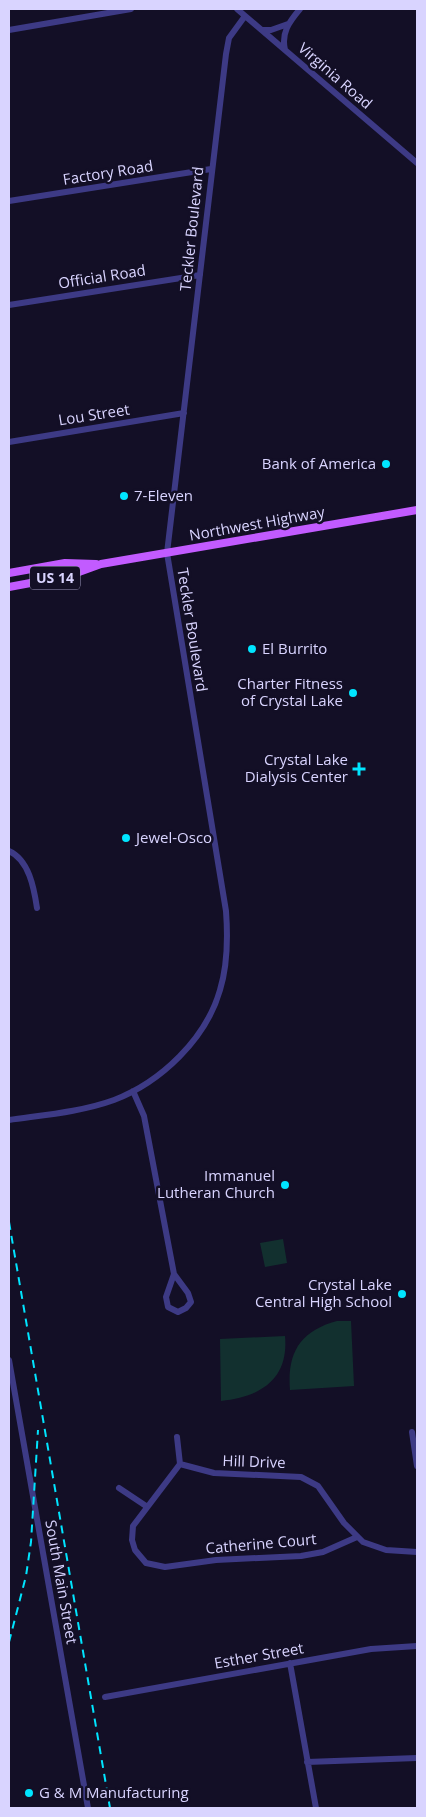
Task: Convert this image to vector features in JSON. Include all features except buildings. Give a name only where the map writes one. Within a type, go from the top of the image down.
[{"type":"main road","name":"Northwest Highway","points":[[9,573],[66,564],[101,564],[417,510]]},
{"type":"main road","name":"Northwest Highway","points":[[9,587],[68,576],[101,564]]},
{"type":"street","points":[[9,30],[131,9]]},
{"type":"street","name":"Virginia Road","points":[[237,9],[417,163]]},
{"type":"street","points":[[286,51],[284,38],[288,24],[300,9]]},
{"type":"street","name":"Teckler Boulevard","points":[[9,1120],[75,1110],[113,1100],[133,1091],[161,1073],[180,1056],[209,1015],[220,992],[226,966],[228,940],[220,873],[167,553],[211,169],[229,38],[245,16]]},
{"type":"street","points":[[261,30],[271,30],[288,24]]},
{"type":"street","name":"Factory Road","points":[[9,201],[211,169]]},
{"type":"street","name":"Official Road","points":[[9,305],[200,275]]},
{"type":"street","name":"Lou Street","points":[[9,442],[184,413]]},
{"type":"street","points":[[9,851],[16,854],[28,872],[34,887],[37,908]]},
{"type":"street","points":[[133,1091],[144,1116],[174,1274],[188,1293],[190,1302],[186,1308],[178,1312],[168,1307],[166,1297],[174,1274]]},
{"type":"street","name":"South Main Street","points":[[9,1360],[88,1808]]},
{"type":"street","points":[[412,1432],[417,1466]]},
{"type":"street","points":[[119,1488],[146,1506],[180,1464],[177,1437]]},
{"type":"street","name":"Hill Drive","points":[[180,1464],[214,1473],[301,1477],[318,1486],[357,1537],[363,1542],[386,1550],[417,1552]]},
{"type":"street","name":"Catherine Court","points":[[146,1506],[133,1526],[132,1540],[135,1550],[146,1563],[165,1566],[216,1560],[301,1556],[323,1552],[357,1537]]},
{"type":"street","name":"Esther Street","points":[[105,1696],[371,1649],[417,1646]]},
{"type":"street","points":[[290,1663],[316,1808]]},
{"type":"street","points":[[308,1762],[417,1758]]},
{"type":"green space","points":[[283,1239],[287,1263],[265,1267],[260,1243]]},
{"type":"green space","points":[[337,1321],[351,1321],[354,1386],[290,1390],[291,1365],[298,1345],[314,1331],[324,1325]]},
{"type":"green space","points":[[285,1336],[285,1351],[282,1364],[277,1375],[269,1384],[248,1395],[221,1401],[220,1339]]},
{"type":"railway","points":[[9,1222],[110,1808]]},
{"type":"railway","points":[[9,1642],[26,1576],[31,1542],[38,1430]]},
{"type":"place","name":"Bank of America","points":[[386,464]]},
{"type":"place","name":"7-Eleven","points":[[124,496]]},
{"type":"place","name":"El Burrito","points":[[252,649]]},
{"type":"place","name":"Charter Fitness of Crystal Lake","points":[[353,693]]},
{"type":"place","name":"Crystal Lake Dialysis Center","points":[[359,769]]},
{"type":"place","name":"Jewel-Osco","points":[[126,838]]},
{"type":"place","name":"Immanuel Lutheran Church","points":[[285,1185]]},
{"type":"place","name":"Crystal Lake Central High School","points":[[402,1294]]},
{"type":"place","name":"G & M Manufacturing","points":[[29,1793]]}]
